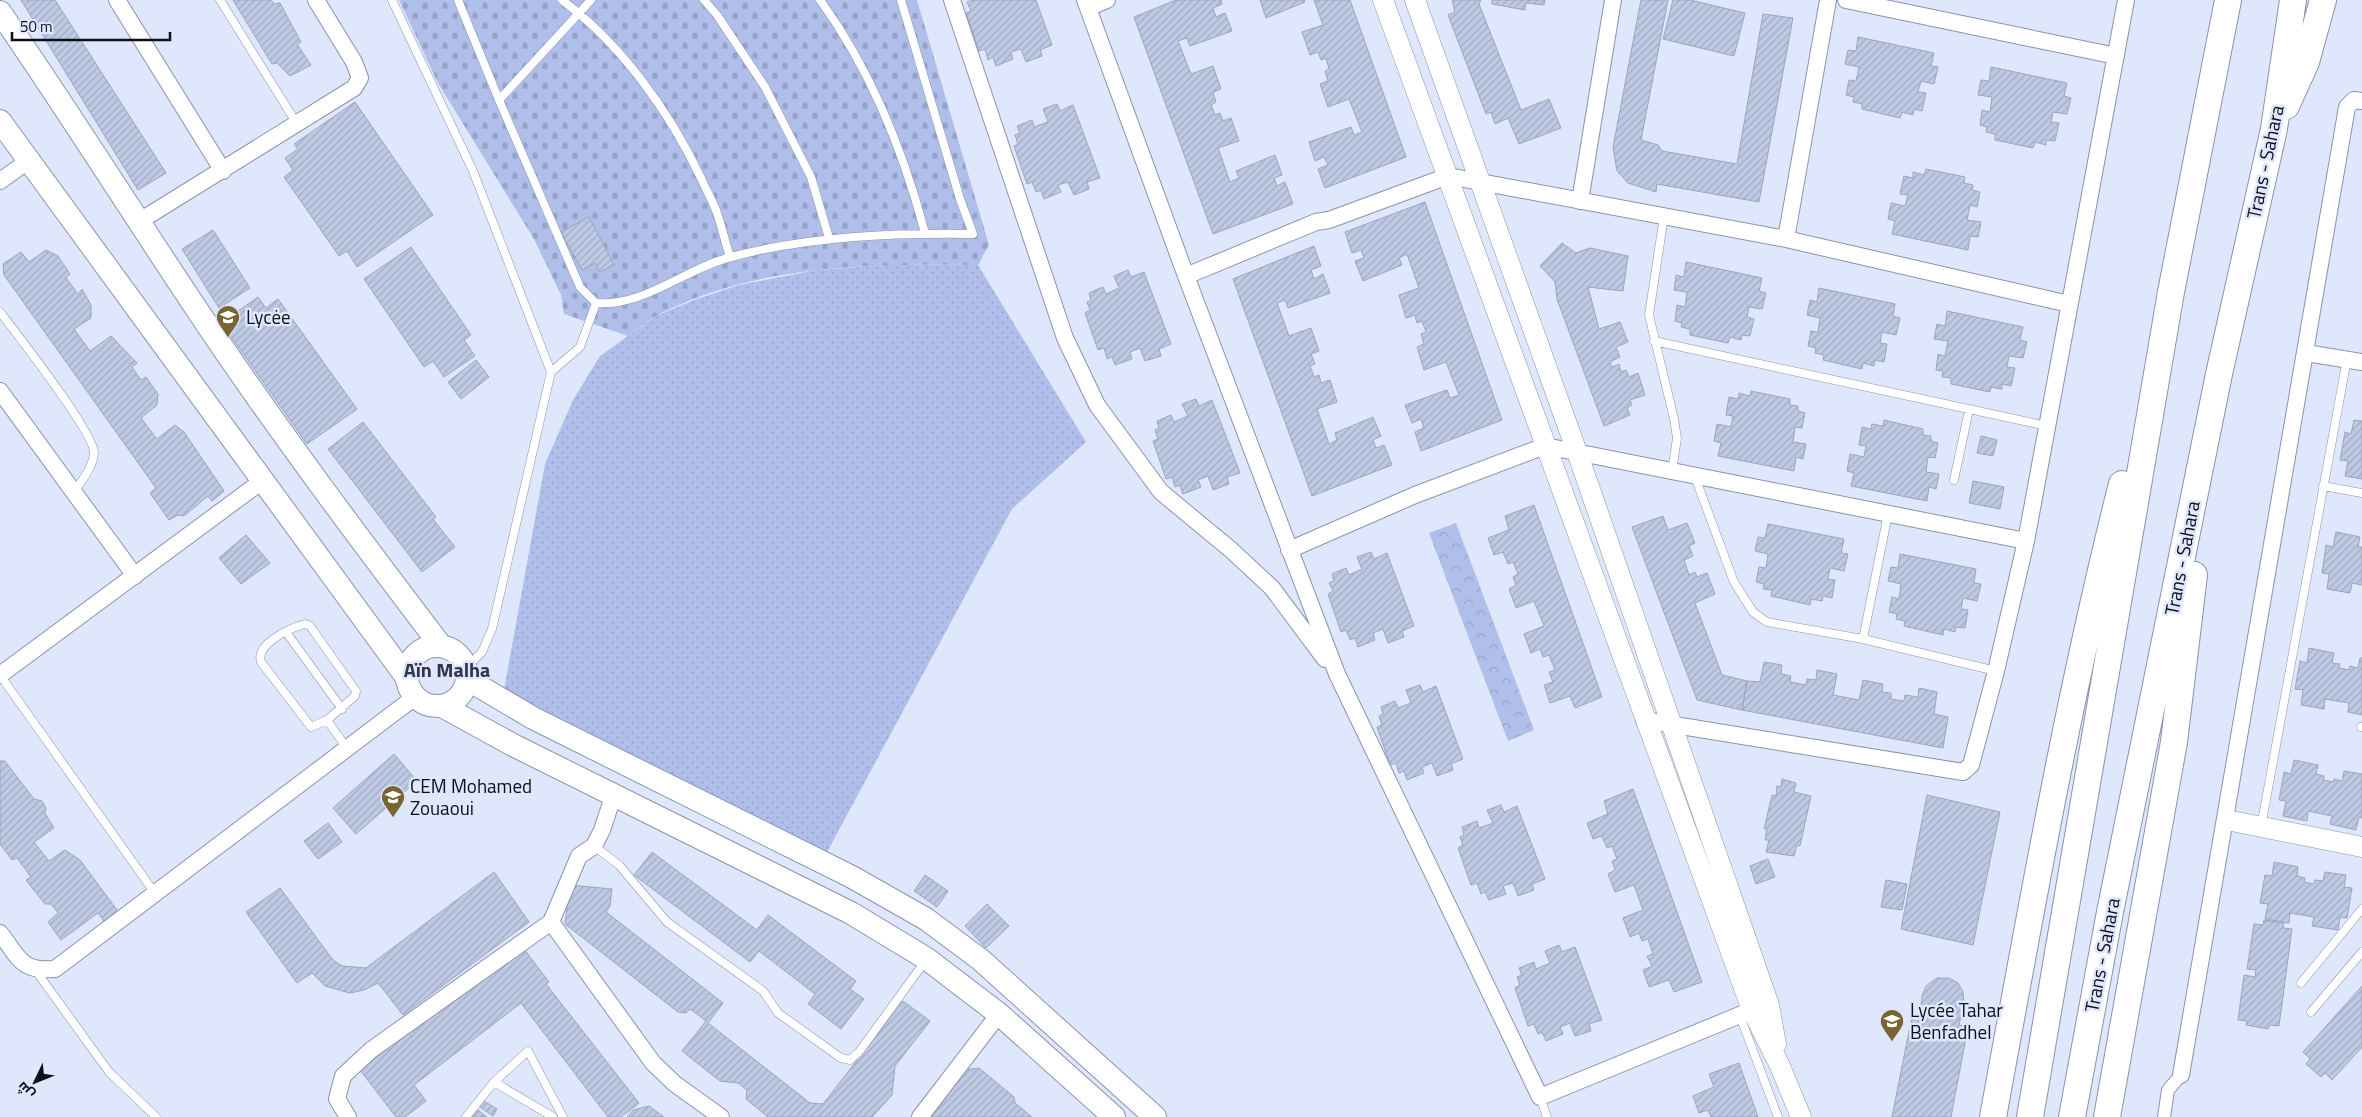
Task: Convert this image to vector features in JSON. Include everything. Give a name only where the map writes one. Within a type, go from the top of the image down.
[{"type":"highway","points":[[2211,85],[2218,0]]},
{"type":"highway","points":[[2030,1117],[2171,292],[2228,0]]},
{"type":"highway","name":"Trans - Sahara","points":[[2072,1117],[2112,903],[2219,374],[2274,129],[2293,0]]},
{"type":"highway","points":[[2274,129],[2292,96],[2306,62],[2323,0]]},
{"type":"highway","points":[[1993,1117],[2040,863],[2099,577],[2171,292]]},
{"type":"highway","points":[[2107,1117],[2174,742],[2219,374]]},
{"type":"main road","points":[[0,12],[63,102],[138,222],[211,331],[339,511],[441,646]]},
{"type":"main road","points":[[0,121],[174,357],[423,702],[442,706],[513,745],[851,912],[928,958],[999,1014],[1114,1117]]},
{"type":"main road","points":[[411,687],[407,668],[416,653],[432,646],[441,646],[456,653],[467,673],[533,718],[843,873],[926,919],[981,960],[1155,1117]]},
{"type":"main road","points":[[442,706],[459,697],[465,688],[467,673]]},
{"type":"street","points":[[117,0],[223,171]]},
{"type":"street","points":[[138,222],[354,88],[360,78],[354,62],[316,0]]},
{"type":"street","points":[[952,0],[1065,338],[1097,404],[1161,492],[1230,549],[1272,588],[1337,674]]},
{"type":"street","points":[[1107,0],[1087,4],[1186,276],[1337,674],[1540,1097],[1746,1013]]},
{"type":"street","points":[[1383,0],[1644,720],[1746,1013],[1780,1066],[1801,1117]]},
{"type":"street","points":[[1415,0],[1577,452],[1769,1005],[1780,1066]]},
{"type":"street","points":[[1580,201],[1613,0]]},
{"type":"street","points":[[1786,239],[1828,0]]},
{"type":"street","points":[[1846,0],[2116,56]]},
{"type":"street","points":[[1644,720],[1963,772],[1971,765],[1996,671],[2026,541],[2126,0]]},
{"type":"street","points":[[2164,1117],[2168,1090],[2181,1074],[2348,107],[2354,100],[2362,101]]},
{"type":"street","points":[[0,181],[28,161]]},
{"type":"street","points":[[1186,276],[1316,222],[1329,220],[1448,176],[1786,239],[2069,304]]},
{"type":"street","points":[[2306,353],[2354,360]]},
{"type":"street","points":[[0,391],[75,491],[135,576]]},
{"type":"street","points":[[1289,550],[1415,495],[1545,446],[2026,541]]},
{"type":"street","points":[[0,675],[262,481]]},
{"type":"street","points":[[0,933],[23,964],[36,971],[54,969],[346,747],[411,687]]},
{"type":"street","points":[[348,1117],[337,1099],[343,1076],[371,1050],[551,922],[579,856],[594,846],[602,830],[614,794]]},
{"type":"street","points":[[2226,820],[2362,847]]},
{"type":"street","points":[[551,922],[653,1064],[675,1084],[721,1117]]},
{"type":"street","points":[[920,1117],[999,1014]]},
{"type":"lane","points":[[220,0],[297,124]]},
{"type":"lane","points":[[392,0],[473,172],[552,372]]},
{"type":"lane","points":[[458,0],[580,287],[596,303],[613,304],[648,292],[730,257],[829,238],[925,233],[973,234],[960,199],[901,0]]},
{"type":"lane","points":[[562,0],[579,13],[610,43],[665,112],[691,157],[717,211],[730,257]]},
{"type":"lane","points":[[499,100],[591,0]]},
{"type":"lane","points":[[704,0],[717,15],[765,87],[811,177],[829,238]]},
{"type":"lane","points":[[820,0],[849,43],[866,73],[885,115],[913,188],[925,233]]},
{"type":"lane","points":[[1664,216],[1649,315],[1677,438],[1672,471]]},
{"type":"lane","points":[[467,673],[482,652],[492,628],[552,372],[580,346],[596,303]]},
{"type":"lane","points":[[0,312],[84,429],[94,452],[90,466],[75,491]]},
{"type":"lane","points":[[1654,341],[2047,426]]},
{"type":"lane","points":[[2261,827],[2323,486],[2354,360]]},
{"type":"lane","points":[[1954,480],[1969,410]]},
{"type":"lane","points":[[1694,475],[1734,582],[1753,612],[1767,622],[1863,639],[1996,671]]},
{"type":"lane","points":[[2323,486],[2362,493]]},
{"type":"lane","points":[[1863,639],[1888,514]]},
{"type":"lane","points":[[300,625],[310,626],[354,686],[355,696],[342,709],[315,726],[307,725],[261,662],[260,651],[286,632],[300,625]]},
{"type":"lane","points":[[286,632],[342,709]]},
{"type":"lane","points":[[0,675],[154,892]]},
{"type":"lane","points":[[327,720],[346,747]]},
{"type":"lane","points":[[594,846],[619,865],[667,922],[763,991],[778,1013],[841,1058],[850,1060],[859,1052],[928,958]]},
{"type":"lane","points":[[2301,983],[2362,909]]},
{"type":"lane","points":[[2310,1012],[2362,952]]},
{"type":"lane","points":[[36,971],[109,1072],[156,1117]]},
{"type":"lane","points":[[1746,1013],[1778,1117]]},
{"type":"lane","points":[[466,1117],[494,1082],[528,1051],[563,1117]]},
{"type":"lane","points":[[494,1082],[553,1117]]},
{"type":"lane","points":[[1540,1097],[1547,1117]]},
{"type":"green space","points":[[399,0],[917,0],[989,245],[978,265],[854,267],[772,277],[732,286],[694,299],[656,316],[628,336],[564,314],[561,295],[534,239],[438,83]]},
{"type":"green space","points":[[888,265],[978,265],[1086,442],[1012,509],[827,852],[504,690],[545,464],[573,400],[600,356],[656,316],[697,299],[739,285],[817,270]]},
{"type":"green space","points":[[1456,523],[1534,730],[1508,741],[1429,533]]},
{"type":"building","points":[[21,0],[55,0],[166,173],[138,190]]},
{"type":"building","points":[[233,0],[271,0],[274,4],[280,3],[301,42],[297,44],[311,65],[290,76],[277,63],[272,64]]},
{"type":"building","points":[[972,0],[1036,0],[1052,45],[1040,50],[1042,56],[1026,62],[1021,49],[1011,52],[1013,59],[996,66],[993,57],[988,60],[985,49],[979,51],[966,13],[971,11],[967,2]]},
{"type":"building","points":[[1176,0],[1221,0],[1222,4],[1213,8],[1216,17],[1225,13],[1232,31],[1190,46],[1187,38],[1178,41],[1191,74],[1213,66],[1221,89],[1213,92],[1216,102],[1211,105],[1215,115],[1220,113],[1223,121],[1231,118],[1239,141],[1218,148],[1230,182],[1239,178],[1236,171],[1275,155],[1282,175],[1274,178],[1277,186],[1285,182],[1293,204],[1213,234],[1134,17]]},
{"type":"building","points":[[1260,0],[1304,0],[1305,2],[1266,18]]},
{"type":"building","points":[[1314,0],[1350,0],[1406,157],[1325,188],[1318,169],[1328,165],[1324,157],[1315,161],[1309,142],[1351,127],[1354,135],[1362,132],[1349,99],[1328,107],[1320,84],[1328,81],[1325,71],[1329,69],[1326,58],[1321,60],[1318,52],[1310,55],[1302,32],[1323,25]]},
{"type":"building","points":[[1452,0],[1481,0],[1479,4],[1521,110],[1549,99],[1561,128],[1519,144],[1508,118],[1495,124],[1491,112],[1486,114],[1448,15],[1455,12]]},
{"type":"building","points":[[1492,0],[1545,0],[1544,5],[1526,3],[1525,10],[1492,4]]},
{"type":"building","points":[[1641,0],[1668,0],[1641,140],[1658,145],[1662,151],[1737,164],[1763,14],[1793,18],[1759,202],[1657,184],[1656,192],[1628,183],[1617,171],[1613,147]]},
{"type":"building","points":[[1673,0],[1690,0],[1745,13],[1734,56],[1663,39]]},
{"type":"building","points":[[1858,37],[1934,53],[1931,66],[1938,67],[1934,84],[1921,81],[1918,92],[1926,93],[1922,111],[1914,109],[1913,115],[1902,112],[1900,118],[1862,109],[1862,104],[1853,102],[1854,97],[1846,95],[1849,80],[1856,81],[1859,67],[1845,64],[1848,50],[1856,51]]},
{"type":"building","points":[[1991,67],[2067,83],[2064,96],[2071,98],[2067,114],[2053,112],[2051,122],[2059,123],[2055,141],[2046,140],[2046,145],[2035,142],[2033,148],[1995,140],[1995,134],[1986,132],[1987,127],[1980,125],[1982,110],[1990,112],[1992,97],[1978,95],[1981,80],[1989,81]]},
{"type":"building","points":[[355,102],[433,215],[357,267],[347,251],[339,256],[284,177],[293,170],[285,158],[298,149],[294,144]]},
{"type":"building","points":[[1057,104],[1060,111],[1073,105],[1100,178],[1087,182],[1089,189],[1074,195],[1068,182],[1058,185],[1061,192],[1044,199],[1041,190],[1036,192],[1032,182],[1027,184],[1014,146],[1018,144],[1015,135],[1020,133],[1017,126],[1032,120],[1034,127],[1048,122],[1043,109]]},
{"type":"building","points":[[1926,169],[1965,177],[1964,183],[1973,185],[1972,190],[1980,192],[1977,207],[1970,205],[1967,220],[1981,222],[1978,237],[1970,236],[1968,250],[1892,234],[1895,221],[1888,219],[1891,203],[1905,206],[1908,195],[1900,194],[1904,176],[1913,178],[1913,172],[1924,175]]},
{"type":"building","points":[[1425,202],[1502,420],[1421,451],[1415,432],[1424,428],[1421,419],[1412,423],[1405,405],[1447,390],[1450,398],[1459,395],[1446,362],[1424,370],[1417,347],[1424,344],[1421,334],[1426,332],[1422,321],[1417,323],[1415,315],[1406,318],[1399,295],[1419,288],[1407,254],[1399,258],[1402,265],[1363,281],[1355,261],[1364,258],[1361,250],[1352,253],[1345,232]]},
{"type":"building","points":[[589,217],[614,265],[600,272],[595,263],[582,270],[561,232]]},
{"type":"building","points":[[213,230],[250,288],[219,308],[182,249]]},
{"type":"building","points":[[1562,243],[1576,253],[1590,248],[1628,256],[1623,291],[1588,287],[1599,329],[1620,322],[1628,342],[1616,347],[1620,357],[1610,362],[1612,367],[1619,364],[1621,372],[1626,370],[1629,377],[1638,373],[1645,395],[1630,400],[1632,405],[1627,408],[1630,415],[1604,426],[1557,299],[1555,282],[1540,266]]},
{"type":"building","points":[[1314,246],[1321,266],[1311,270],[1314,279],[1323,274],[1330,293],[1288,308],[1285,300],[1277,303],[1289,336],[1311,328],[1319,351],[1311,354],[1315,364],[1310,366],[1314,377],[1319,375],[1321,383],[1330,380],[1337,402],[1317,409],[1329,444],[1337,440],[1335,433],[1373,417],[1381,436],[1373,440],[1376,448],[1384,445],[1392,465],[1312,496],[1233,279]]},
{"type":"building","points":[[411,247],[471,335],[464,340],[475,356],[444,377],[433,361],[424,367],[364,279]]},
{"type":"building","points":[[46,250],[58,256],[70,274],[66,278],[78,294],[82,289],[91,305],[91,318],[74,329],[90,351],[111,336],[137,363],[132,367],[141,380],[146,377],[158,394],[157,405],[141,418],[157,439],[175,425],[184,432],[224,491],[212,501],[208,496],[184,516],[178,515],[169,520],[150,493],[156,488],[4,275],[3,264],[21,252],[29,262]]},
{"type":"building","points":[[1686,262],[1762,278],[1759,291],[1766,293],[1762,309],[1749,307],[1747,317],[1754,319],[1750,336],[1742,335],[1741,340],[1730,337],[1728,343],[1690,335],[1690,329],[1681,327],[1682,323],[1675,321],[1677,305],[1685,307],[1687,292],[1674,290],[1676,275],[1684,277]]},
{"type":"building","points":[[1128,270],[1131,277],[1144,272],[1171,344],[1159,349],[1161,356],[1145,361],[1140,348],[1130,352],[1132,359],[1115,365],[1112,357],[1107,359],[1104,348],[1098,350],[1085,313],[1090,310],[1087,302],[1091,300],[1089,293],[1103,287],[1106,294],[1119,288],[1114,276]]},
{"type":"building","points":[[1819,288],[1895,304],[1893,316],[1900,318],[1896,335],[1882,332],[1880,343],[1887,344],[1884,362],[1875,360],[1874,366],[1863,363],[1862,369],[1823,360],[1824,355],[1815,353],[1816,348],[1808,346],[1811,331],[1818,332],[1820,318],[1807,315],[1810,300],[1817,302]]},
{"type":"building","points":[[258,297],[266,308],[278,299],[357,409],[307,444],[227,331],[237,324],[231,316]]},
{"type":"building","points":[[1947,311],[2023,327],[2020,340],[2027,342],[2023,358],[2009,356],[2007,367],[2015,368],[2011,386],[2002,384],[2002,389],[1991,387],[1990,392],[1951,384],[1951,378],[1942,377],[1943,371],[1936,370],[1938,354],[1945,356],[1948,341],[1934,339],[1937,324],[1945,326]]},
{"type":"building","points":[[476,360],[489,377],[461,399],[448,382]]},
{"type":"building","points":[[1751,391],[1790,399],[1790,405],[1798,406],[1798,411],[1805,413],[1802,428],[1795,427],[1793,442],[1806,444],[1803,459],[1796,457],[1794,471],[1718,456],[1721,443],[1714,441],[1717,424],[1731,427],[1733,416],[1726,415],[1729,397],[1738,399],[1739,393],[1750,396]]},
{"type":"building","points":[[1196,399],[1199,406],[1212,400],[1240,473],[1227,477],[1229,484],[1213,490],[1208,476],[1198,480],[1201,487],[1183,494],[1180,485],[1175,487],[1172,477],[1166,479],[1153,441],[1158,439],[1155,430],[1159,428],[1157,421],[1171,415],[1174,422],[1188,416],[1182,404]]},
{"type":"building","points":[[1884,420],[1923,429],[1923,435],[1931,436],[1931,441],[1938,443],[1935,458],[1928,457],[1926,472],[1939,474],[1936,489],[1929,487],[1927,501],[1851,486],[1854,473],[1847,471],[1850,454],[1864,457],[1866,446],[1859,445],[1862,427],[1871,429],[1872,424],[1883,426]]},
{"type":"building","points":[[2354,420],[2362,421],[2362,479],[2345,476],[2348,461],[2340,460],[2345,432],[2351,434]]},
{"type":"building","points":[[363,422],[436,517],[433,519],[455,547],[422,572],[328,449]]},
{"type":"building","points":[[1981,436],[1997,440],[1993,456],[1977,453]]},
{"type":"building","points":[[1973,481],[2004,487],[2000,509],[1969,503]]},
{"type":"building","points":[[1534,505],[1602,697],[1575,708],[1570,696],[1550,703],[1544,685],[1553,682],[1549,672],[1555,670],[1549,655],[1543,657],[1540,649],[1531,653],[1524,634],[1544,626],[1534,601],[1516,608],[1509,589],[1516,585],[1513,577],[1518,574],[1513,562],[1508,564],[1503,552],[1494,555],[1488,538],[1509,530],[1505,516]]},
{"type":"building","points":[[1663,516],[1668,530],[1687,523],[1695,543],[1689,546],[1693,556],[1684,560],[1689,575],[1695,572],[1697,577],[1707,573],[1715,594],[1695,603],[1722,675],[1747,681],[1742,710],[1697,700],[1632,527]]},
{"type":"building","points":[[1768,524],[1844,539],[1841,553],[1848,554],[1844,571],[1830,568],[1828,579],[1835,580],[1832,598],[1823,596],[1822,601],[1811,599],[1810,605],[1771,596],[1772,590],[1763,589],[1764,584],[1756,582],[1759,567],[1766,568],[1768,554],[1755,551],[1758,537],[1765,538]]},
{"type":"building","points":[[2336,532],[2360,537],[2358,547],[2362,547],[2362,585],[2352,583],[2350,593],[2327,589],[2329,574],[2322,573],[2326,545],[2333,547]]},
{"type":"building","points":[[246,535],[270,563],[241,584],[219,558]]},
{"type":"building","points":[[1371,552],[1374,559],[1387,553],[1414,626],[1402,631],[1404,637],[1388,643],[1383,629],[1373,633],[1375,640],[1358,647],[1355,638],[1350,640],[1346,630],[1341,632],[1328,594],[1333,591],[1329,583],[1334,581],[1332,574],[1346,568],[1349,575],[1362,569],[1357,557]]},
{"type":"building","points":[[1900,554],[1976,569],[1974,583],[1981,584],[1977,601],[1963,598],[1961,609],[1968,610],[1965,628],[1956,627],[1955,632],[1944,629],[1943,635],[1904,626],[1905,621],[1896,619],[1897,614],[1889,612],[1892,597],[1899,599],[1901,584],[1888,581],[1891,567],[1898,568]]},
{"type":"building","points":[[2309,648],[2334,653],[2332,663],[2340,664],[2339,668],[2349,670],[2350,666],[2358,668],[2360,658],[2362,658],[2362,715],[2348,712],[2349,703],[2325,699],[2324,709],[2301,705],[2303,690],[2295,689],[2300,661],[2307,663]]},
{"type":"building","points":[[1764,662],[1782,665],[1781,674],[1791,676],[1790,682],[1806,685],[1807,679],[1816,680],[1817,670],[1837,674],[1833,695],[1859,700],[1863,680],[1883,684],[1882,692],[1891,693],[1891,699],[1904,701],[1905,695],[1918,697],[1919,688],[1937,692],[1934,714],[1948,717],[1943,748],[1742,710],[1747,681],[1760,682]]},
{"type":"building","points":[[1420,685],[1423,692],[1436,686],[1463,759],[1451,764],[1453,770],[1437,776],[1432,763],[1422,767],[1424,773],[1407,780],[1404,771],[1399,773],[1396,763],[1390,765],[1377,727],[1382,725],[1379,716],[1383,714],[1381,707],[1395,701],[1398,708],[1411,703],[1406,690]]},
{"type":"building","points":[[394,754],[417,781],[356,834],[333,808]]},
{"type":"building","points":[[2294,760],[2318,765],[2316,774],[2324,776],[2323,780],[2333,782],[2334,779],[2342,781],[2344,771],[2362,774],[2362,818],[2359,817],[2356,830],[2330,824],[2332,816],[2308,811],[2307,821],[2283,816],[2286,801],[2279,800],[2284,772],[2291,774]]},
{"type":"building","points":[[0,761],[5,761],[34,799],[42,801],[46,808],[45,813],[54,828],[34,842],[49,861],[65,850],[80,860],[117,910],[104,921],[98,913],[61,940],[48,922],[58,913],[51,904],[45,904],[26,880],[31,877],[17,858],[12,860],[0,844]]},
{"type":"building","points":[[1782,779],[1796,783],[1794,792],[1811,796],[1800,846],[1797,845],[1794,856],[1766,852],[1769,840],[1765,840],[1767,829],[1764,829],[1772,795],[1776,796],[1777,786],[1781,787]]},
{"type":"building","points":[[1633,789],[1702,982],[1674,992],[1669,980],[1649,987],[1643,970],[1652,966],[1647,956],[1653,954],[1648,939],[1642,941],[1639,933],[1630,937],[1623,918],[1643,910],[1634,885],[1615,892],[1608,874],[1615,870],[1612,861],[1617,859],[1612,846],[1607,848],[1602,836],[1593,839],[1587,823],[1608,814],[1604,801]]},
{"type":"building","points":[[1927,795],[2000,812],[1973,945],[1901,929]]},
{"type":"building","points":[[1501,805],[1504,812],[1517,806],[1545,879],[1532,884],[1534,890],[1518,896],[1513,883],[1503,886],[1506,894],[1489,900],[1485,892],[1481,894],[1477,883],[1471,885],[1458,848],[1463,845],[1460,837],[1464,835],[1462,827],[1477,821],[1479,828],[1493,823],[1487,810]]},
{"type":"building","points":[[328,823],[342,842],[318,859],[304,841]]},
{"type":"building","points":[[652,852],[757,930],[768,915],[856,981],[850,989],[864,999],[841,1029],[808,1004],[815,994],[759,951],[750,962],[634,875]]},
{"type":"building","points":[[1768,859],[1775,877],[1756,884],[1750,866]]},
{"type":"building","points":[[2274,862],[2298,867],[2297,876],[2305,878],[2304,882],[2314,884],[2315,880],[2323,881],[2325,872],[2346,875],[2344,887],[2352,888],[2347,918],[2340,917],[2338,930],[2312,926],[2314,917],[2290,913],[2289,923],[2265,919],[2268,904],[2260,903],[2265,875],[2272,876]]},
{"type":"building","points":[[494,872],[529,922],[403,1015],[378,983],[364,990],[350,993],[325,986],[312,973],[297,983],[246,912],[280,888],[333,960],[342,966],[366,968]]},
{"type":"building","points":[[925,875],[948,891],[937,907],[914,891]]},
{"type":"building","points":[[1886,880],[1907,884],[1902,910],[1881,907]]},
{"type":"building","points":[[570,885],[612,889],[610,906],[606,912],[723,1003],[708,1023],[810,1103],[823,1104],[903,1001],[930,1021],[895,1066],[892,1095],[872,1117],[768,1117],[746,1099],[747,1090],[738,1083],[720,1081],[682,1051],[706,1021],[690,1009],[686,1013],[678,1012],[565,924]]},
{"type":"building","points":[[987,904],[1009,926],[986,948],[965,926]]},
{"type":"building","points":[[2264,920],[2284,923],[2283,928],[2292,929],[2279,1026],[2270,1025],[2268,1029],[2246,1025],[2247,1021],[2238,1020],[2244,975],[2255,977],[2256,970],[2247,969],[2254,924],[2263,925]]},
{"type":"building","points":[[521,945],[549,982],[546,984],[639,1103],[621,1117],[608,1117],[521,1003],[414,1085],[426,1101],[405,1117],[396,1117],[360,1070]]},
{"type":"building","points":[[1559,945],[1562,952],[1575,947],[1602,1020],[1589,1024],[1591,1031],[1575,1036],[1570,1023],[1560,1027],[1563,1034],[1546,1041],[1542,1032],[1538,1034],[1534,1024],[1528,1026],[1515,988],[1520,985],[1517,977],[1522,975],[1519,968],[1534,962],[1536,969],[1550,963],[1545,951]]},
{"type":"building","points":[[1937,978],[1949,978],[1958,983],[1963,992],[1964,1003],[1959,1025],[1968,1027],[1951,1117],[1892,1117],[1912,1016],[1920,1016],[1922,996],[1926,986]]},
{"type":"building","points":[[2362,986],[2362,1047],[2332,1080],[2325,1073],[2321,1077],[2306,1064],[2310,1059],[2303,1052]]},
{"type":"building","points":[[1739,1063],[1758,1117],[1711,1117],[1708,1110],[1699,1113],[1693,1096],[1714,1087],[1709,1074]]},
{"type":"building","points":[[979,1068],[1014,1097],[1015,1103],[1032,1117],[924,1117],[963,1070]]},
{"type":"building","points":[[484,1101],[497,1109],[493,1116],[480,1107]]},
{"type":"building","points":[[471,1105],[487,1117],[463,1117]]},
{"type":"building","points":[[649,1106],[664,1117],[627,1117],[633,1110]]},
{"type":"place","name":"Lycėe","points":[[228,338]]},
{"type":"place","name":"CEM Mohamed Zouaoui","points":[[393,818]]},
{"type":"place","name":"Lycée Tahar Benfadhel","points":[[1892,1042]]},
{"type":"district","name":"Aïn Malha","points":[[447,670]]}]
